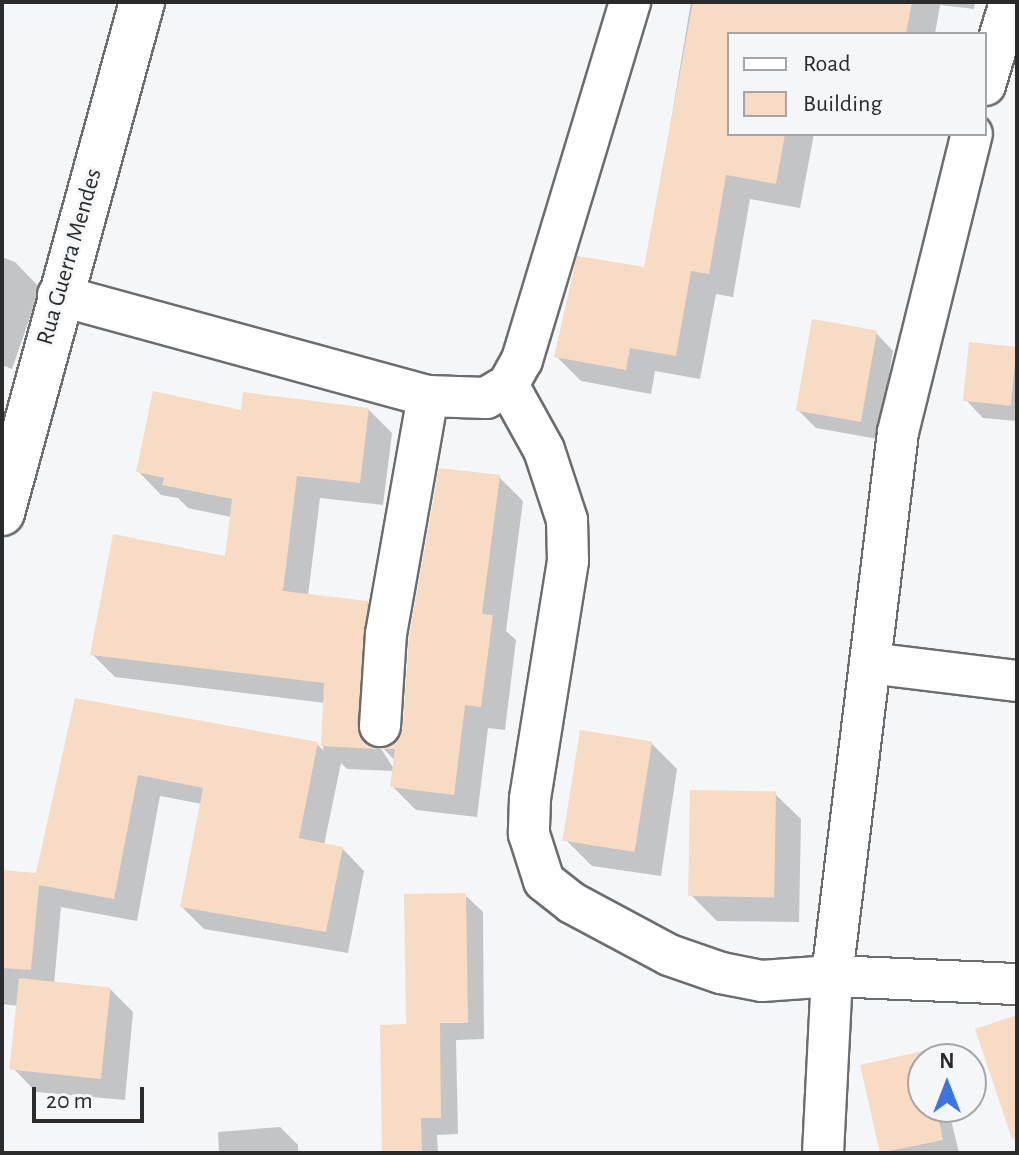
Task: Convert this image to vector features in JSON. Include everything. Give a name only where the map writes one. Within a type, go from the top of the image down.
[{"type":"street","name":"Rua Guerra Mendes","points":[[2,513],[58,295],[142,2]]},
{"type":"street","points":[[58,295],[428,396],[486,398],[508,385],[522,360],[630,2]]},
{"type":"street","points":[[987,78],[1010,2]]},
{"type":"street","points":[[823,1153],[832,976],[898,432],[972,136]]},
{"type":"street","points":[[508,385],[544,450],[567,520],[568,561],[530,799],[529,834],[544,881],[572,903],[669,955],[721,973],[762,981],[832,976],[1017,984]]},
{"type":"street","points":[[380,726],[386,634],[428,396]]},
{"type":"street","points":[[870,663],[1017,681]]},
{"type":"building","points":[[693,2],[912,2],[906,32],[727,32],[727,136],[785,136],[776,184],[726,175],[709,274],[691,271],[676,356],[630,348],[626,370],[554,357],[577,256],[644,267]]},
{"type":"building","points":[[812,319],[877,330],[861,422],[796,411]]},
{"type":"building","points":[[969,342],[1017,347],[1011,406],[963,401]]},
{"type":"building","points":[[153,391],[241,410],[243,392],[369,408],[360,483],[297,476],[283,591],[368,601],[357,724],[360,737],[377,749],[321,746],[324,683],[90,655],[113,534],[225,556],[232,499],[162,485],[164,478],[136,472]]},
{"type":"building","points":[[439,468],[500,475],[482,614],[493,615],[481,707],[465,705],[454,795],[390,787],[395,749],[380,749],[399,739],[403,728],[409,637]]},
{"type":"building","points":[[75,698],[318,742],[299,838],[343,847],[326,932],[180,907],[203,788],[138,775],[114,899],[39,885],[31,970],[2,968],[2,870],[36,873]]},
{"type":"building","points":[[580,730],[652,741],[635,852],[562,841]]},
{"type":"building","points":[[690,790],[776,792],[774,897],[688,896]]},
{"type":"building","points":[[466,893],[468,1023],[440,1023],[441,1118],[421,1118],[422,1153],[382,1153],[380,1025],[406,1024],[404,894]]},
{"type":"building","points":[[19,978],[110,988],[101,1079],[9,1069]]},
{"type":"building","points":[[1017,1015],[1017,1138],[1012,1139],[987,1065],[987,1043],[980,1043],[975,1029]]},
{"type":"building","points":[[907,1055],[907,1123],[939,1123],[943,1140],[880,1153],[860,1065]]}]
